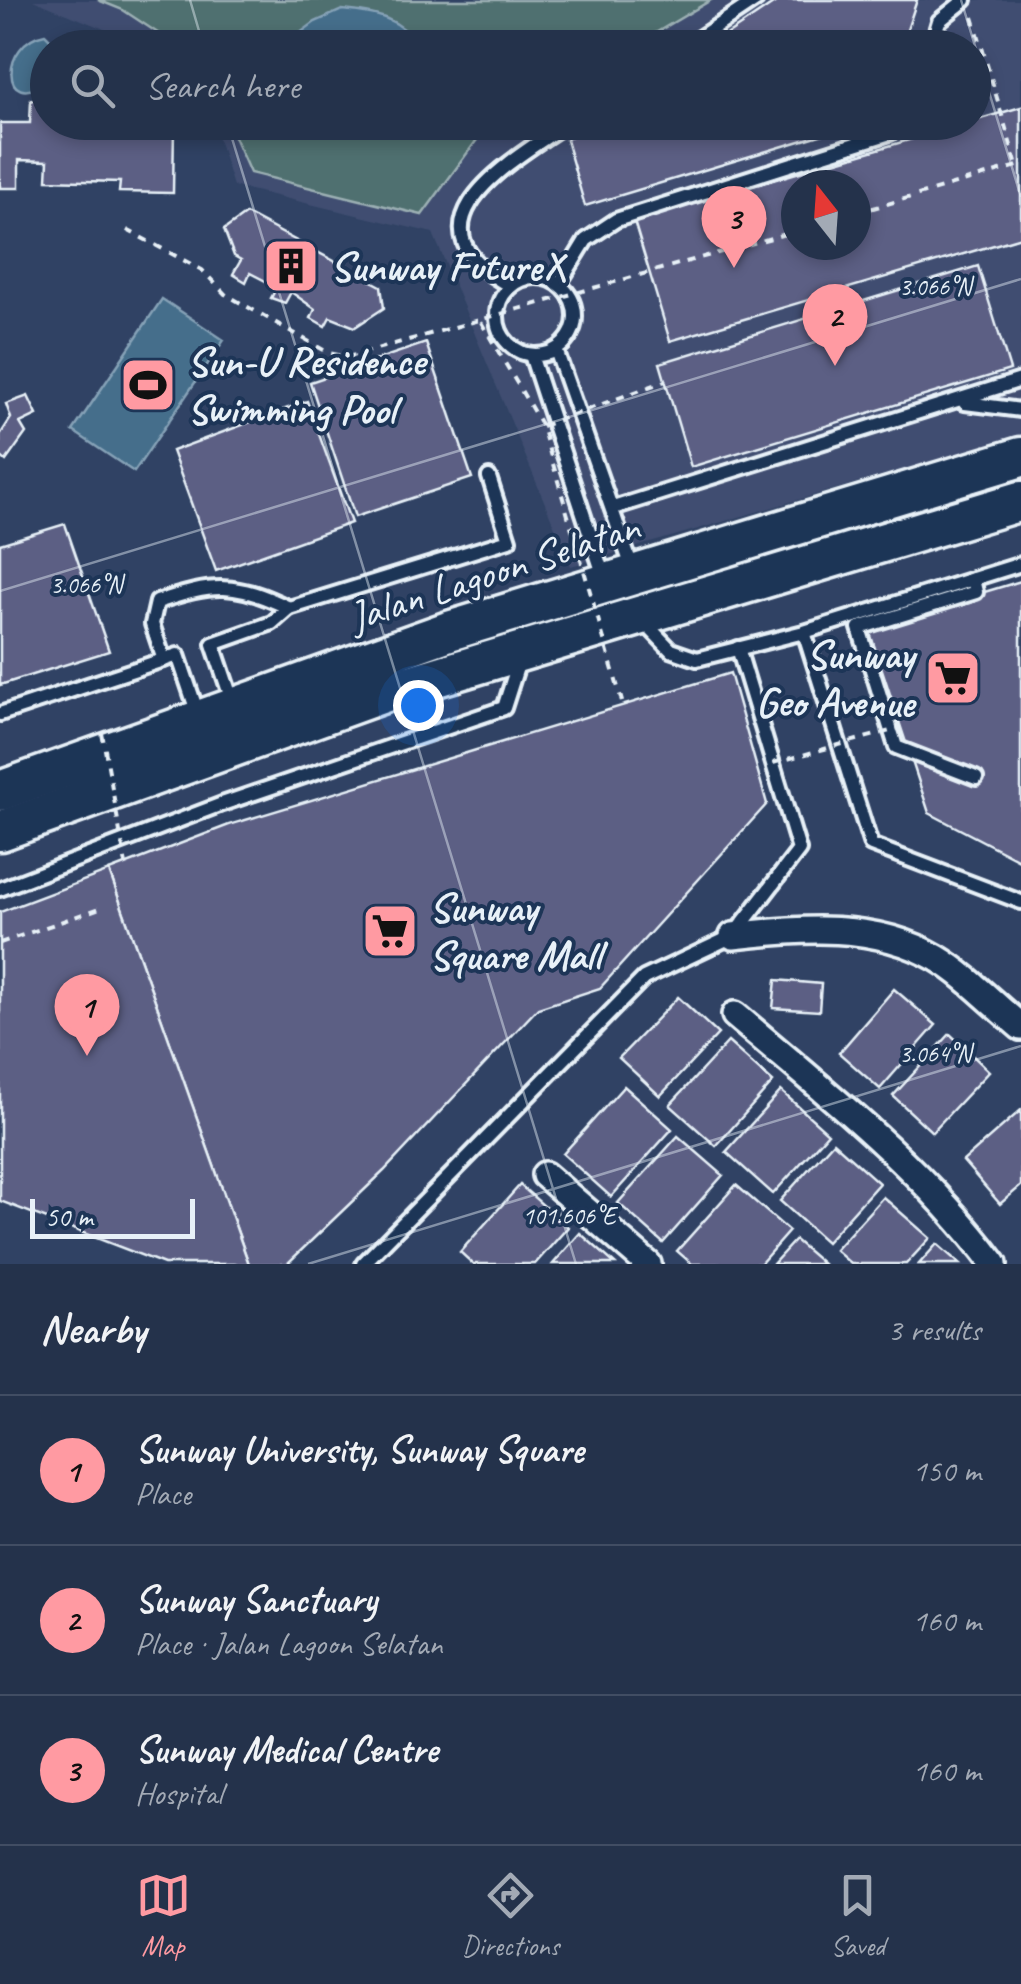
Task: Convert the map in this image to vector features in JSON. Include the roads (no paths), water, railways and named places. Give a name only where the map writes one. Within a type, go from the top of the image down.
[{"type":"main road","name":"Jalan Lagoon Selatan","points":[[0,791],[222,722],[620,578],[1021,457]]},
{"type":"main road","name":"Jalan Lagoon Selatan","points":[[0,831],[222,722],[522,649],[1021,501]]},
{"type":"street","points":[[733,936],[811,927],[906,945],[937,958],[1021,1027]]},
{"type":"street","points":[[735,1015],[877,1137],[971,1234],[994,1264]]},
{"type":"street","points":[[544,1175],[648,1264]]},
{"type":"lane","points":[[711,30],[756,0]]},
{"type":"lane","points":[[937,30],[940,21],[967,0]]},
{"type":"lane","points":[[510,286],[477,268],[462,237],[463,218],[480,186],[545,140]]},
{"type":"lane","points":[[559,284],[586,240],[616,220],[868,140]]},
{"type":"lane","points":[[534,277],[559,284],[574,305],[576,318],[566,342],[556,350],[530,356],[518,352],[500,334],[496,308],[510,286],[534,277]]},
{"type":"lane","points":[[556,350],[613,508],[620,578]]},
{"type":"lane","points":[[530,356],[620,578]]},
{"type":"lane","points":[[613,508],[1021,380]]},
{"type":"lane","points":[[957,402],[1021,410]]},
{"type":"lane","points":[[222,722],[213,644],[272,623],[289,608],[509,540],[489,477]]},
{"type":"lane","points":[[636,614],[671,650],[697,659],[804,632],[1021,564]]},
{"type":"lane","points":[[973,579],[976,592],[858,628],[896,746],[976,778]]},
{"type":"lane","points":[[222,722],[171,657],[152,624],[157,602],[206,587],[228,586],[289,608]]},
{"type":"lane","points":[[804,632],[871,845],[1021,902]]},
{"type":"lane","points":[[362,1264],[644,978],[733,936],[799,850],[738,648]]},
{"type":"lane","points":[[0,890],[222,804],[504,708],[522,649]]},
{"type":"lane","points":[[0,714],[171,657]]},
{"type":"place","name":"Sunway FutureX","points":[[291,266]]},
{"type":"place","name":"Sunway Medical Centre","points":[[734,268]]},
{"type":"place","name":"Sunway Sanctuary","points":[[835,366]]},
{"type":"place","name":"Sun-U Residence Swimming Pool","points":[[148,385]]},
{"type":"place","name":"Sunway Geo Avenue","points":[[953,678]]},
{"type":"place","name":"Sunway Square Mall","points":[[390,931]]},
{"type":"place","name":"Sunway University, Sunway Square","points":[[87,1056]]}]
